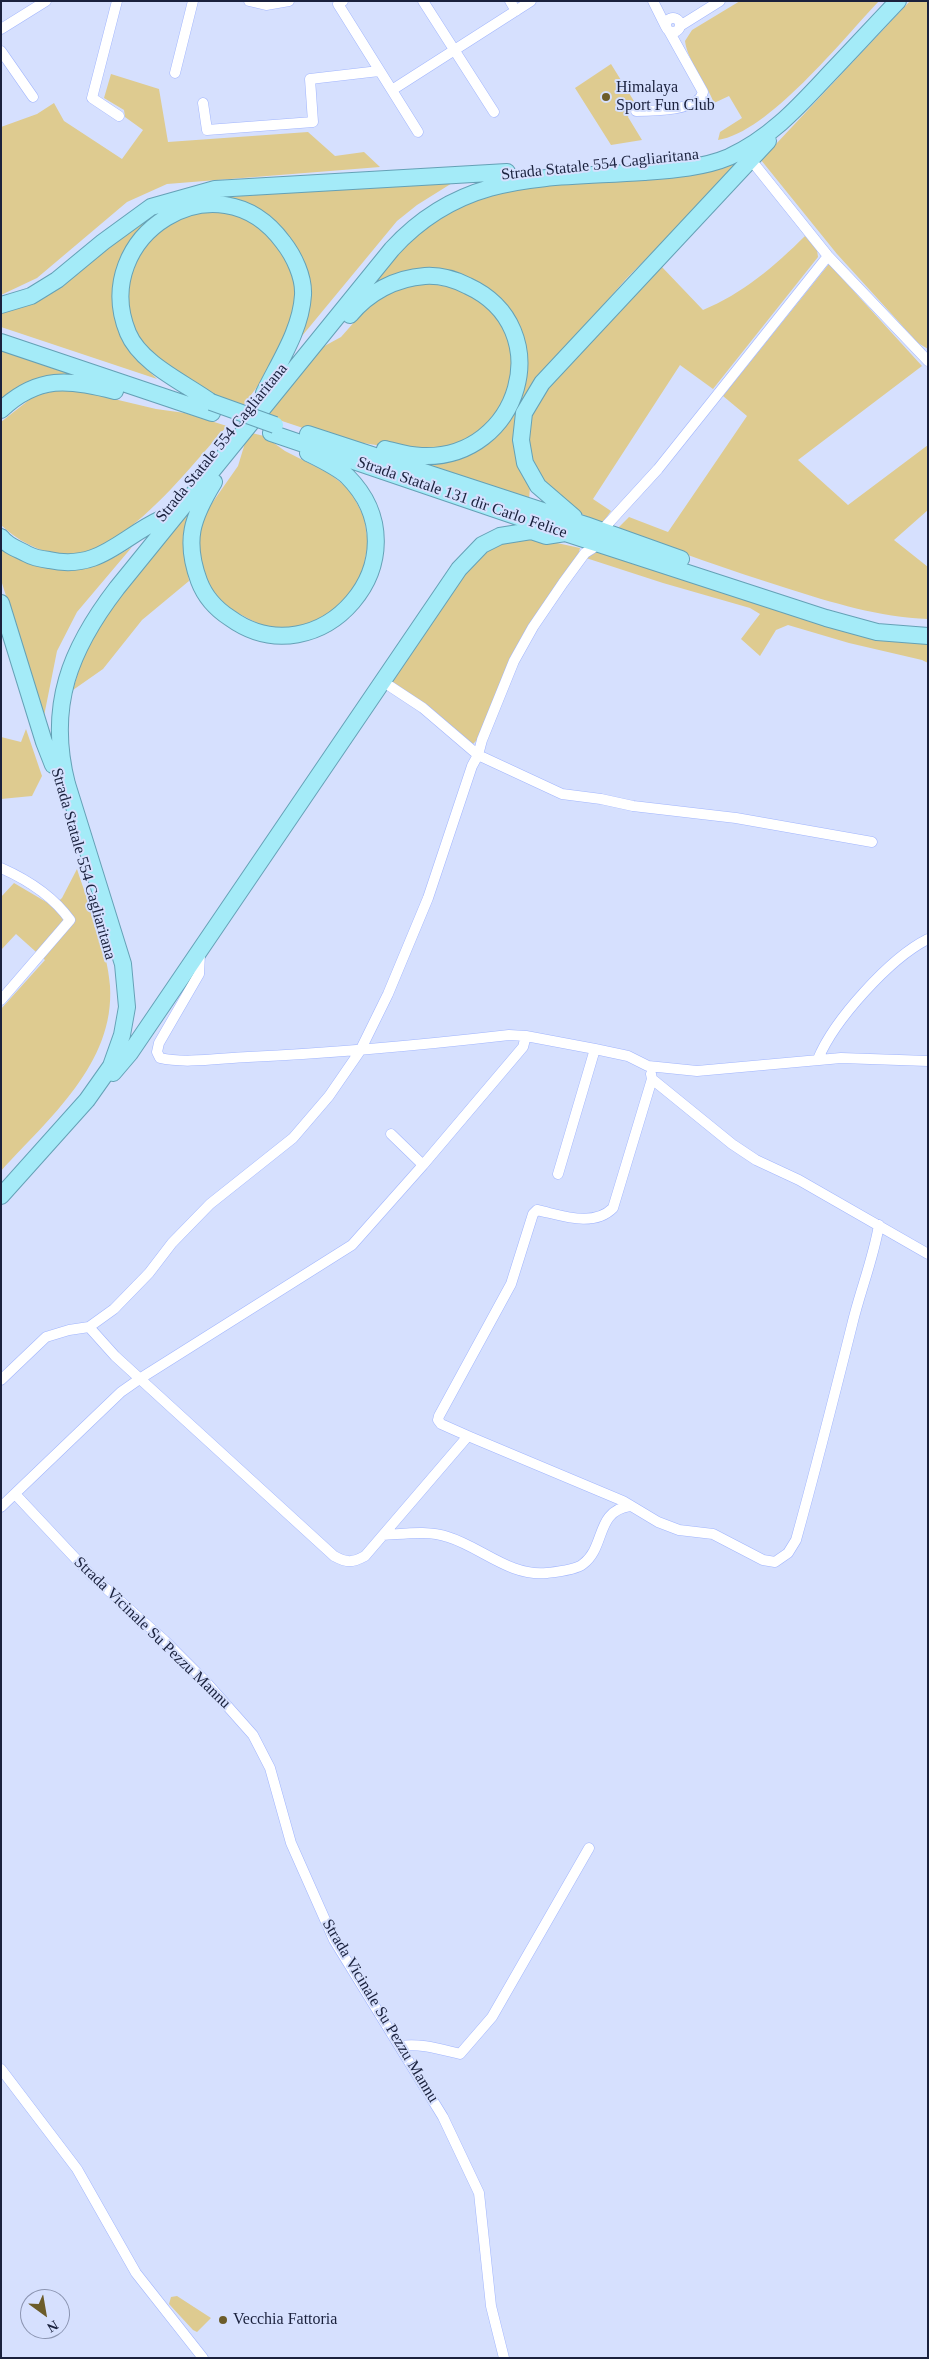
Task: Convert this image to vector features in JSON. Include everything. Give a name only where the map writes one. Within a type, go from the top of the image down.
[{"type":"highway","name":"Strada Statale 554 Cagliaritana","points":[[1,1182],[91,1079],[109,1045],[116,1011],[117,998],[113,964],[53,765],[51,741],[53,704],[60,669],[82,620],[161,519],[387,240],[403,223],[440,198],[482,179],[507,172],[684,159],[717,151],[739,142],[762,128],[793,100],[886,1]]},
{"type":"highway","name":"Strada Statale 554 Cagliaritana","points":[[1,1196],[87,1100],[111,1066],[122,1035],[127,998],[123,964],[63,767],[60,732],[65,688],[78,647],[102,608],[407,232],[442,207],[489,186],[516,181],[692,167],[727,158],[756,143],[790,116],[898,1]]},
{"type":"highway","points":[[586,525],[560,506],[538,486],[525,463],[521,440],[524,413],[542,383],[790,116]]},
{"type":"highway","points":[[1,305],[31,296],[57,280],[151,207],[215,189],[507,172]]},
{"type":"highway","points":[[212,408],[150,362],[128,334],[122,306],[122,276],[135,246],[159,221],[182,208],[208,204],[230,206],[247,212],[278,234],[290,251],[299,272],[303,293],[299,318],[264,393]]},
{"type":"highway","points":[[318,340],[337,330],[360,303],[382,288],[403,279],[430,276],[443,276],[461,282],[486,296],[508,321],[515,336],[520,370],[517,392],[512,405],[501,420],[479,441],[461,449],[422,456],[384,449],[353,447]]},
{"type":"highway","name":"Strada Statale 131 dir Carlo Felice","points":[[1,332],[565,533],[826,618],[877,632],[928,636]]},
{"type":"highway","name":"Strada Statale 131 dir Carlo Felice","points":[[1,342],[181,403],[212,408]]},
{"type":"highway","points":[[1,410],[12,400],[38,386],[59,381],[91,385],[160,403],[181,403]]},
{"type":"highway","points":[[228,451],[230,460],[198,509],[191,534],[192,562],[202,589],[216,609],[242,627],[270,634],[302,634],[333,621],[359,596],[370,576],[376,554],[375,529],[366,502],[346,476],[273,429]]},
{"type":"highway","name":"Strada Statale 131 dir Carlo Felice","points":[[273,429],[353,447],[586,525],[724,575],[872,621],[928,627]]},
{"type":"highway","points":[[1,537],[4,542],[32,557],[59,562],[77,562],[96,558],[115,549],[145,526],[161,519]]},
{"type":"highway","points":[[87,1100],[130,1053],[459,569],[482,545],[500,536],[530,531],[546,536],[565,533]]},
{"type":"highway","points":[[1,603],[44,742],[53,765]]},
{"type":"street","points":[[1,29],[46,1]]},
{"type":"street","points":[[117,1],[92,98],[119,116]]},
{"type":"street","points":[[175,73],[193,1]]},
{"type":"street","points":[[249,1],[266,5],[290,1]]},
{"type":"street","points":[[423,1],[494,112]]},
{"type":"street","points":[[510,1],[516,11]]},
{"type":"street","points":[[392,90],[531,1]]},
{"type":"street","points":[[636,112],[676,108],[697,102],[703,92],[679,49],[673,25],[653,1]]},
{"type":"street","points":[[673,25],[704,11],[720,1]]},
{"type":"street","points":[[340,3],[418,132]]},
{"type":"street","points":[[1,52],[33,97]]},
{"type":"street","points":[[203,102],[207,130],[313,122],[310,79],[379,70]]},
{"type":"street","points":[[751,160],[828,256],[928,362]]},
{"type":"street","points":[[604,528],[658,468],[828,256]]},
{"type":"street","points":[[1,1380],[46,1337],[69,1330],[89,1327],[114,1309],[149,1273],[172,1243],[210,1204],[293,1138],[328,1096],[360,1051],[388,994],[428,898],[482,740],[518,652],[563,582],[585,553],[593,548]]},
{"type":"street","points":[[382,681],[423,708],[478,755],[562,794],[601,799],[633,806],[736,818],[872,842]]},
{"type":"street","points":[[1,868],[24,878],[59,903],[70,920],[1,1000]]},
{"type":"street","points":[[818,1059],[822,1048],[873,982],[905,953],[928,939]]},
{"type":"street","points":[[200,948],[199,974],[159,1043],[157,1052],[160,1058],[169,1060],[208,1059],[360,1051],[509,1035],[526,1036],[628,1056],[648,1066],[697,1071],[818,1059],[928,1061]]},
{"type":"street","points":[[1,1507],[121,1392],[352,1245],[523,1047],[526,1036]]},
{"type":"street","points":[[558,1174],[595,1049]]},
{"type":"street","points":[[648,1066],[652,1078],[725,1138],[756,1160],[799,1180],[928,1254]]},
{"type":"street","points":[[652,1078],[613,1208],[601,1216],[580,1219],[537,1210],[533,1214],[511,1284],[439,1416],[438,1420],[441,1424],[624,1501],[658,1522],[697,1534],[713,1534],[763,1560],[775,1562],[788,1553],[796,1540],[823,1445],[860,1293],[874,1255],[878,1226]]},
{"type":"street","points":[[391,1134],[423,1165]]},
{"type":"street","points":[[89,1327],[110,1352],[141,1378],[334,1556],[346,1563],[354,1562],[365,1556],[468,1436]]},
{"type":"street","name":"Strada Vicinale Su Pezzu Mannu","points":[[15,1494],[91,1575],[164,1640],[206,1682],[253,1735],[270,1768],[291,1843],[318,1906],[339,1948],[443,2116],[479,2193],[491,2306],[504,2358]]},
{"type":"street","points":[[383,1535],[426,1534],[447,1536],[514,1568],[532,1573],[547,1573],[582,1566],[590,1558],[610,1514],[619,1508],[630,1506]]},
{"type":"street","points":[[400,2046],[415,2044],[460,2054],[473,2041],[492,2017],[589,1848]]},
{"type":"street","points":[[1,2069],[78,2170],[136,2273],[203,2358]]},
{"type":"shaded area","points":[[740,1],[879,1],[804,82],[781,103],[759,121],[738,134],[718,140],[720,132],[742,118],[729,96],[714,103],[689,56],[685,41],[692,30]]},
{"type":"shaded area","points":[[910,1],[928,1],[928,349],[918,343],[837,254],[761,160]]},
{"type":"shaded area","name":"Himalaya Sport Fun Club","points":[[611,64],[637,106],[631,110],[628,117],[642,140],[611,145],[575,88]]},
{"type":"shaded area","points":[[111,74],[159,89],[168,142],[308,132],[335,156],[364,152],[380,167],[167,184],[127,202],[37,278],[1,295],[1,127],[37,114],[54,103],[64,121],[122,159],[143,130],[125,117],[124,110],[104,98]]},
{"type":"shaded area","points":[[736,159],[740,164],[626,279],[524,396],[515,421],[514,443],[519,469],[530,487],[529,500],[413,464],[426,464],[466,456],[489,443],[499,434],[509,418],[519,329],[445,273],[368,291],[391,261],[416,235],[453,210],[487,194],[518,187],[665,179],[698,173]]},
{"type":"shaded area","points":[[457,180],[417,205],[397,221],[297,342],[294,243],[277,224],[256,209],[215,198]]},
{"type":"shaded area","points":[[166,209],[121,259],[116,278],[117,323],[129,346],[143,365],[157,379],[1,327],[1,311],[28,305],[44,298],[149,216]]},
{"type":"shaded area","points":[[224,211],[250,221],[269,236],[289,264],[295,286],[295,304],[284,342],[275,360],[242,407],[222,402],[167,366],[141,341],[129,315],[129,281],[140,254],[152,235],[184,215]]},
{"type":"shaded area","points":[[805,236],[817,250],[818,257],[713,389],[680,365],[593,499],[611,511],[601,525],[572,508],[531,470],[526,418],[534,401],[661,266],[703,310],[745,287],[782,258]]},
{"type":"shaded area","points":[[829,264],[922,366],[798,460],[848,505],[928,445],[928,510],[894,540],[928,567],[928,619],[874,612],[821,599],[722,567],[617,529],[629,517],[668,532],[747,416],[723,396]]},
{"type":"shaded area","points":[[426,283],[460,289],[488,305],[506,332],[513,359],[512,382],[496,420],[453,447],[415,451],[324,435],[267,416],[319,349],[341,337],[372,302],[406,284]]},
{"type":"shaded area","points":[[1,349],[71,372],[1,400]]},
{"type":"shaded area","points":[[68,388],[156,409],[185,413],[227,426],[177,483],[150,510],[105,547],[88,552],[61,554],[48,552],[23,542],[1,525],[1,422],[34,396]]},
{"type":"shaded area","points":[[252,433],[264,436],[285,451],[330,474],[350,490],[364,517],[368,543],[361,580],[335,613],[301,629],[270,630],[219,603],[203,576],[198,538],[203,516],[238,466],[245,443]]},
{"type":"shaded area","points":[[192,507],[186,555],[189,581],[142,620],[103,669],[73,690],[83,656],[98,626]]},
{"type":"shaded area","points":[[534,538],[580,548],[578,556],[565,575],[480,737],[472,745],[391,684],[389,679],[473,560],[497,544]]},
{"type":"shaded area","points":[[1,542],[30,561],[59,570],[72,570],[97,564],[109,560],[132,547],[77,612],[57,651],[44,716],[1,580]]},
{"type":"shaded area","points":[[596,548],[928,642],[928,663],[788,625],[776,630],[760,656],[741,639],[760,614],[750,608],[586,558]]},
{"type":"shaded area","points":[[26,729],[42,776],[32,796],[1,799],[1,737],[21,742]]},
{"type":"shaded area","points":[[77,869],[105,957],[110,986],[109,1014],[102,1040],[90,1065],[75,1088],[39,1131],[1,1171],[1,1009],[45,960],[16,934],[1,950],[1,897],[14,883],[53,906],[62,898]]},
{"type":"shaded area","points":[[177,2296],[211,2318],[197,2332],[169,2304],[171,2297]]},
{"type":"place","name":"Himalaya Sport Fun Club","points":[[606,97]]},
{"type":"place","name":"Vecchia Fattoria","points":[[223,2320]]}]
